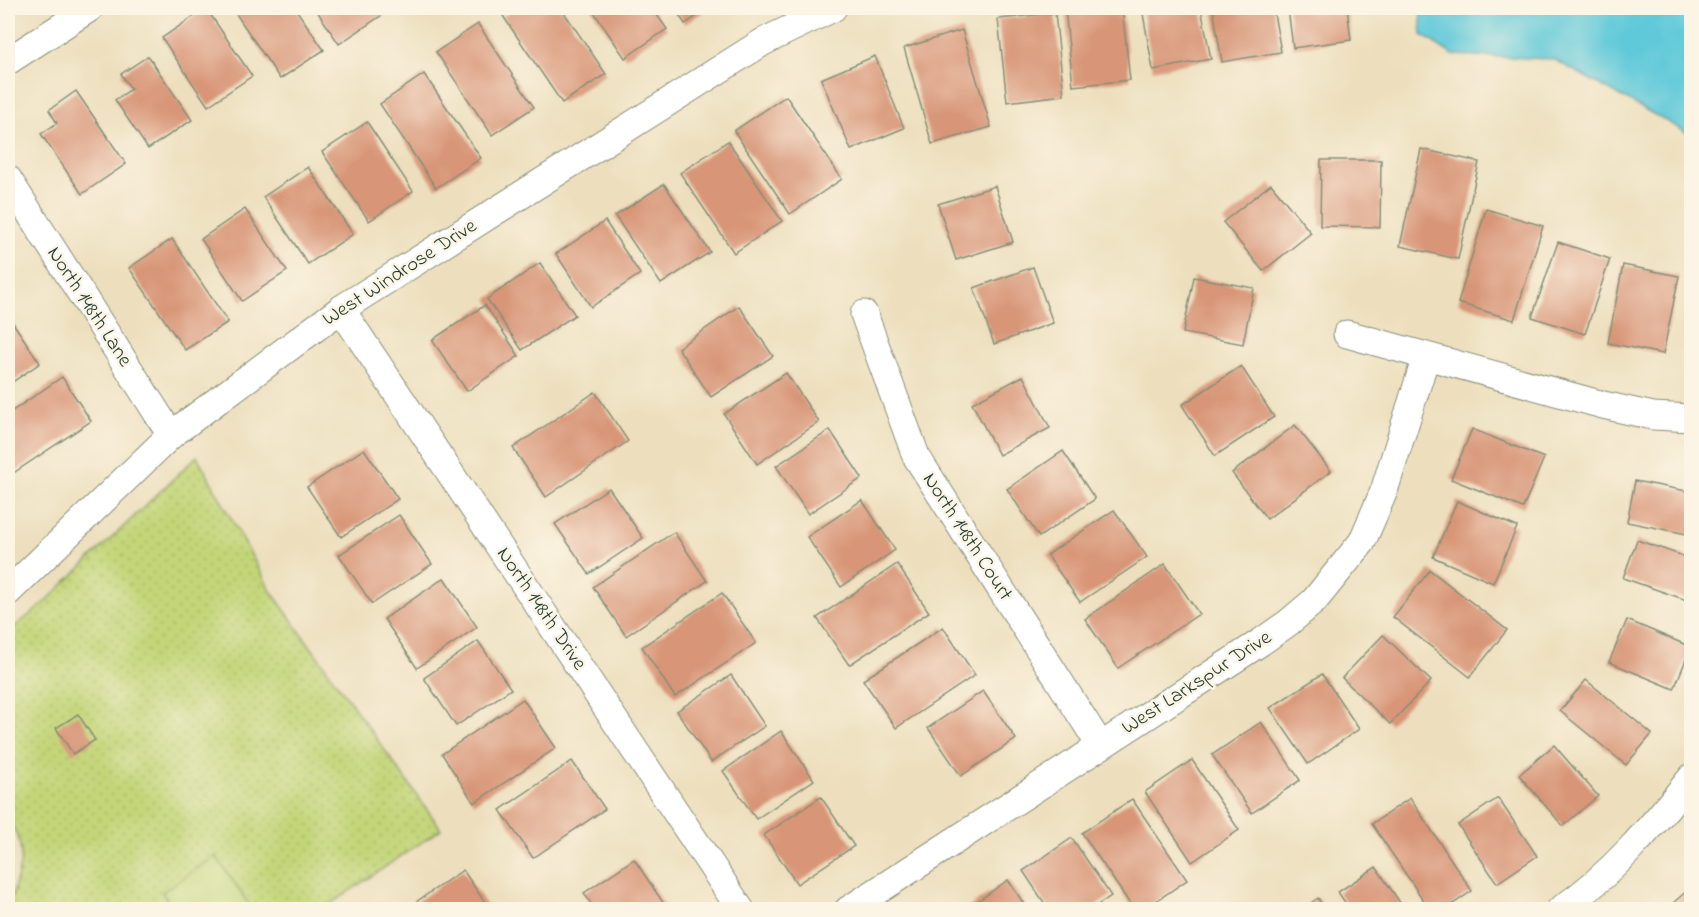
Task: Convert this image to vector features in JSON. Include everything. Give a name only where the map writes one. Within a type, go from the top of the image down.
[{"type":"street","points":[[8,61],[90,8]]},
{"type":"street","name":"West Windrose Drive","points":[[8,592],[171,435],[341,309],[763,42],[833,8]]},
{"type":"street","name":"North 148th Lane","points":[[8,179],[171,435]]},
{"type":"street","name":"North 148th Drive","points":[[341,309],[741,909]]},
{"type":"street","name":"North 148th Court","points":[[864,314],[916,456],[1100,745]]},
{"type":"street","points":[[1347,334],[1603,405],[1653,416],[1692,418]]},
{"type":"street","name":"West Larkspur Drive","points":[[848,909],[1288,623],[1314,601],[1362,542],[1384,491],[1426,357]]},
{"type":"street","points":[[1560,909],[1608,872],[1660,816],[1692,777]]},
{"type":"green space","points":[[197,456],[271,591],[441,829],[323,909],[8,910],[8,901],[12,897],[20,867],[21,849],[15,830],[8,820],[8,632],[42,605]]},
{"type":"green space","points":[[216,856],[252,909],[174,909],[162,892]]},
{"type":"water","points":[[1420,8],[1691,8],[1691,135],[1553,59],[1453,55],[1422,35]]},
{"type":"building","points":[[206,8],[252,76],[208,106],[162,38]]},
{"type":"building","points":[[232,8],[295,8],[324,50],[280,79]]},
{"type":"building","points":[[315,8],[377,8],[382,15],[339,44]]},
{"type":"building","points":[[517,8],[561,8],[606,74],[562,103],[503,16]]},
{"type":"building","points":[[591,8],[652,8],[667,29],[625,58]]},
{"type":"building","points":[[674,8],[709,8],[685,24]]},
{"type":"building","points":[[1122,8],[1130,80],[1073,86],[1065,9]]},
{"type":"building","points":[[1142,8],[1201,8],[1211,59],[1153,70]]},
{"type":"building","points":[[1213,8],[1273,8],[1281,52],[1222,62]]},
{"type":"building","points":[[1288,8],[1347,8],[1351,40],[1293,48]]},
{"type":"building","points":[[1055,13],[1064,95],[1007,102],[998,19]]},
{"type":"building","points":[[478,24],[534,107],[492,135],[436,52]]},
{"type":"building","points":[[962,30],[991,127],[932,144],[904,48]]},
{"type":"building","points":[[148,56],[192,120],[148,149],[115,100],[131,89],[121,74]]},
{"type":"building","points":[[875,56],[904,128],[851,150],[821,79]]},
{"type":"building","points":[[424,74],[481,158],[436,188],[380,104]]},
{"type":"building","points":[[76,91],[126,164],[82,194],[41,134],[57,123],[49,110]]},
{"type":"building","points":[[786,96],[842,179],[790,214],[734,131]]},
{"type":"building","points":[[367,122],[413,191],[369,221],[322,152]]},
{"type":"building","points":[[728,141],[782,221],[734,253],[680,173]]},
{"type":"building","points":[[1421,149],[1479,162],[1458,259],[1400,246]]},
{"type":"building","points":[[1321,160],[1381,160],[1380,227],[1320,226]]},
{"type":"building","points":[[308,167],[353,234],[308,264],[263,197]]},
{"type":"building","points":[[664,184],[710,252],[661,284],[615,216]]},
{"type":"building","points":[[1271,184],[1311,233],[1263,271],[1223,222]]},
{"type":"building","points":[[995,186],[1013,242],[956,260],[938,204]]},
{"type":"building","points":[[245,209],[287,271],[242,301],[201,239]]},
{"type":"building","points":[[1486,209],[1543,226],[1514,320],[1458,303]]},
{"type":"building","points":[[605,221],[640,274],[591,307],[556,254]]},
{"type":"building","points":[[172,239],[228,322],[185,350],[129,268]]},
{"type":"building","points":[[1558,242],[1610,259],[1585,334],[1532,317]]},
{"type":"building","points":[[540,263],[575,315],[522,350],[487,299]]},
{"type":"building","points":[[1623,265],[1679,276],[1663,354],[1608,343]]},
{"type":"building","points":[[1033,267],[1053,323],[994,344],[974,288]]},
{"type":"building","points":[[1194,277],[1254,288],[1243,344],[1183,333]]},
{"type":"building","points":[[485,305],[519,356],[467,391],[432,340]]},
{"type":"building","points":[[739,306],[773,356],[711,397],[678,348]]},
{"type":"building","points":[[11,320],[40,363],[8,385],[8,322]]},
{"type":"building","points":[[1241,366],[1274,417],[1215,456],[1182,405]]},
{"type":"building","points":[[786,373],[819,422],[757,464],[724,414]]},
{"type":"building","points":[[1023,376],[1050,428],[999,455],[972,403]]},
{"type":"building","points":[[62,377],[91,421],[9,476],[8,414]]},
{"type":"building","points":[[595,392],[628,441],[546,497],[513,448]]},
{"type":"building","points":[[1295,425],[1331,471],[1267,519],[1232,473]]},
{"type":"building","points":[[1472,429],[1544,458],[1523,508],[1451,479]]},
{"type":"building","points":[[830,430],[862,478],[808,514],[776,466]]},
{"type":"building","points":[[364,449],[398,499],[341,537],[307,487]]},
{"type":"building","points":[[1063,451],[1095,499],[1039,537],[1007,489]]},
{"type":"building","points":[[1635,481],[1692,492],[1692,535],[1627,522]]},
{"type":"building","points":[[609,488],[643,538],[589,574],[555,524]]},
{"type":"building","points":[[862,500],[895,550],[841,587],[807,537]]},
{"type":"building","points":[[1457,501],[1517,527],[1493,583],[1433,557]]},
{"type":"building","points":[[1114,510],[1147,557],[1080,602],[1047,555]]},
{"type":"building","points":[[399,515],[432,564],[372,604],[339,555]]},
{"type":"building","points":[[674,532],[707,581],[626,636],[593,587]]},
{"type":"building","points":[[1637,540],[1692,559],[1692,602],[1623,578]]},
{"type":"building","points":[[897,564],[929,612],[849,665],[817,618]]},
{"type":"building","points":[[1165,564],[1199,614],[1118,668],[1085,619]]},
{"type":"building","points":[[1430,570],[1507,630],[1470,677],[1393,617]]},
{"type":"building","points":[[444,578],[477,627],[417,668],[384,619]]},
{"type":"building","points":[[722,593],[756,643],[675,697],[642,647]]},
{"type":"building","points":[[1627,620],[1691,647],[1674,689],[1609,662]]},
{"type":"building","points":[[943,627],[975,675],[896,728],[863,680]]},
{"type":"building","points":[[1383,635],[1431,681],[1390,724],[1342,678]]},
{"type":"building","points":[[478,641],[511,689],[456,726],[424,678]]},
{"type":"building","points":[[1322,674],[1359,729],[1308,764],[1270,708]]},
{"type":"building","points":[[731,675],[765,726],[711,762],[677,711]]},
{"type":"building","points":[[1586,680],[1652,734],[1626,765],[1560,711]]},
{"type":"building","points":[[983,691],[1016,739],[961,776],[928,728]]},
{"type":"building","points":[[523,699],[556,748],[474,803],[442,754]]},
{"type":"building","points":[[78,714],[95,740],[73,754],[56,728]]},
{"type":"building","points":[[1261,722],[1300,780],[1252,813],[1212,755]]},
{"type":"building","points":[[781,731],[814,780],[756,819],[723,771]]},
{"type":"building","points":[[1554,745],[1598,796],[1563,826],[1519,775]]},
{"type":"building","points":[[1192,760],[1239,830],[1192,862],[1145,792]]},
{"type":"building","points":[[572,761],[605,809],[533,858],[500,810]]},
{"type":"building","points":[[821,797],[854,846],[797,884],[764,835]]},
{"type":"building","points":[[1410,798],[1472,891],[1444,910],[1430,910],[1372,824]]},
{"type":"building","points":[[1498,798],[1537,856],[1497,883],[1458,825]]},
{"type":"building","points":[[1132,799],[1187,880],[1143,910],[1134,910],[1082,833]]},
{"type":"building","points":[[1072,838],[1111,896],[1090,910],[1049,910],[1023,871]]},
{"type":"building","points":[[634,859],[668,910],[595,910],[584,893]]},
{"type":"building","points":[[1376,867],[1405,910],[1350,910],[1338,892]]},
{"type":"building","points":[[463,870],[490,910],[417,910],[413,904]]},
{"type":"building","points":[[1008,880],[1028,910],[965,910]]},
{"type":"building","points":[[1689,889],[1692,893],[1692,910],[1665,910]]},
{"type":"building","points":[[1318,898],[1325,910],[1301,910]]}]
